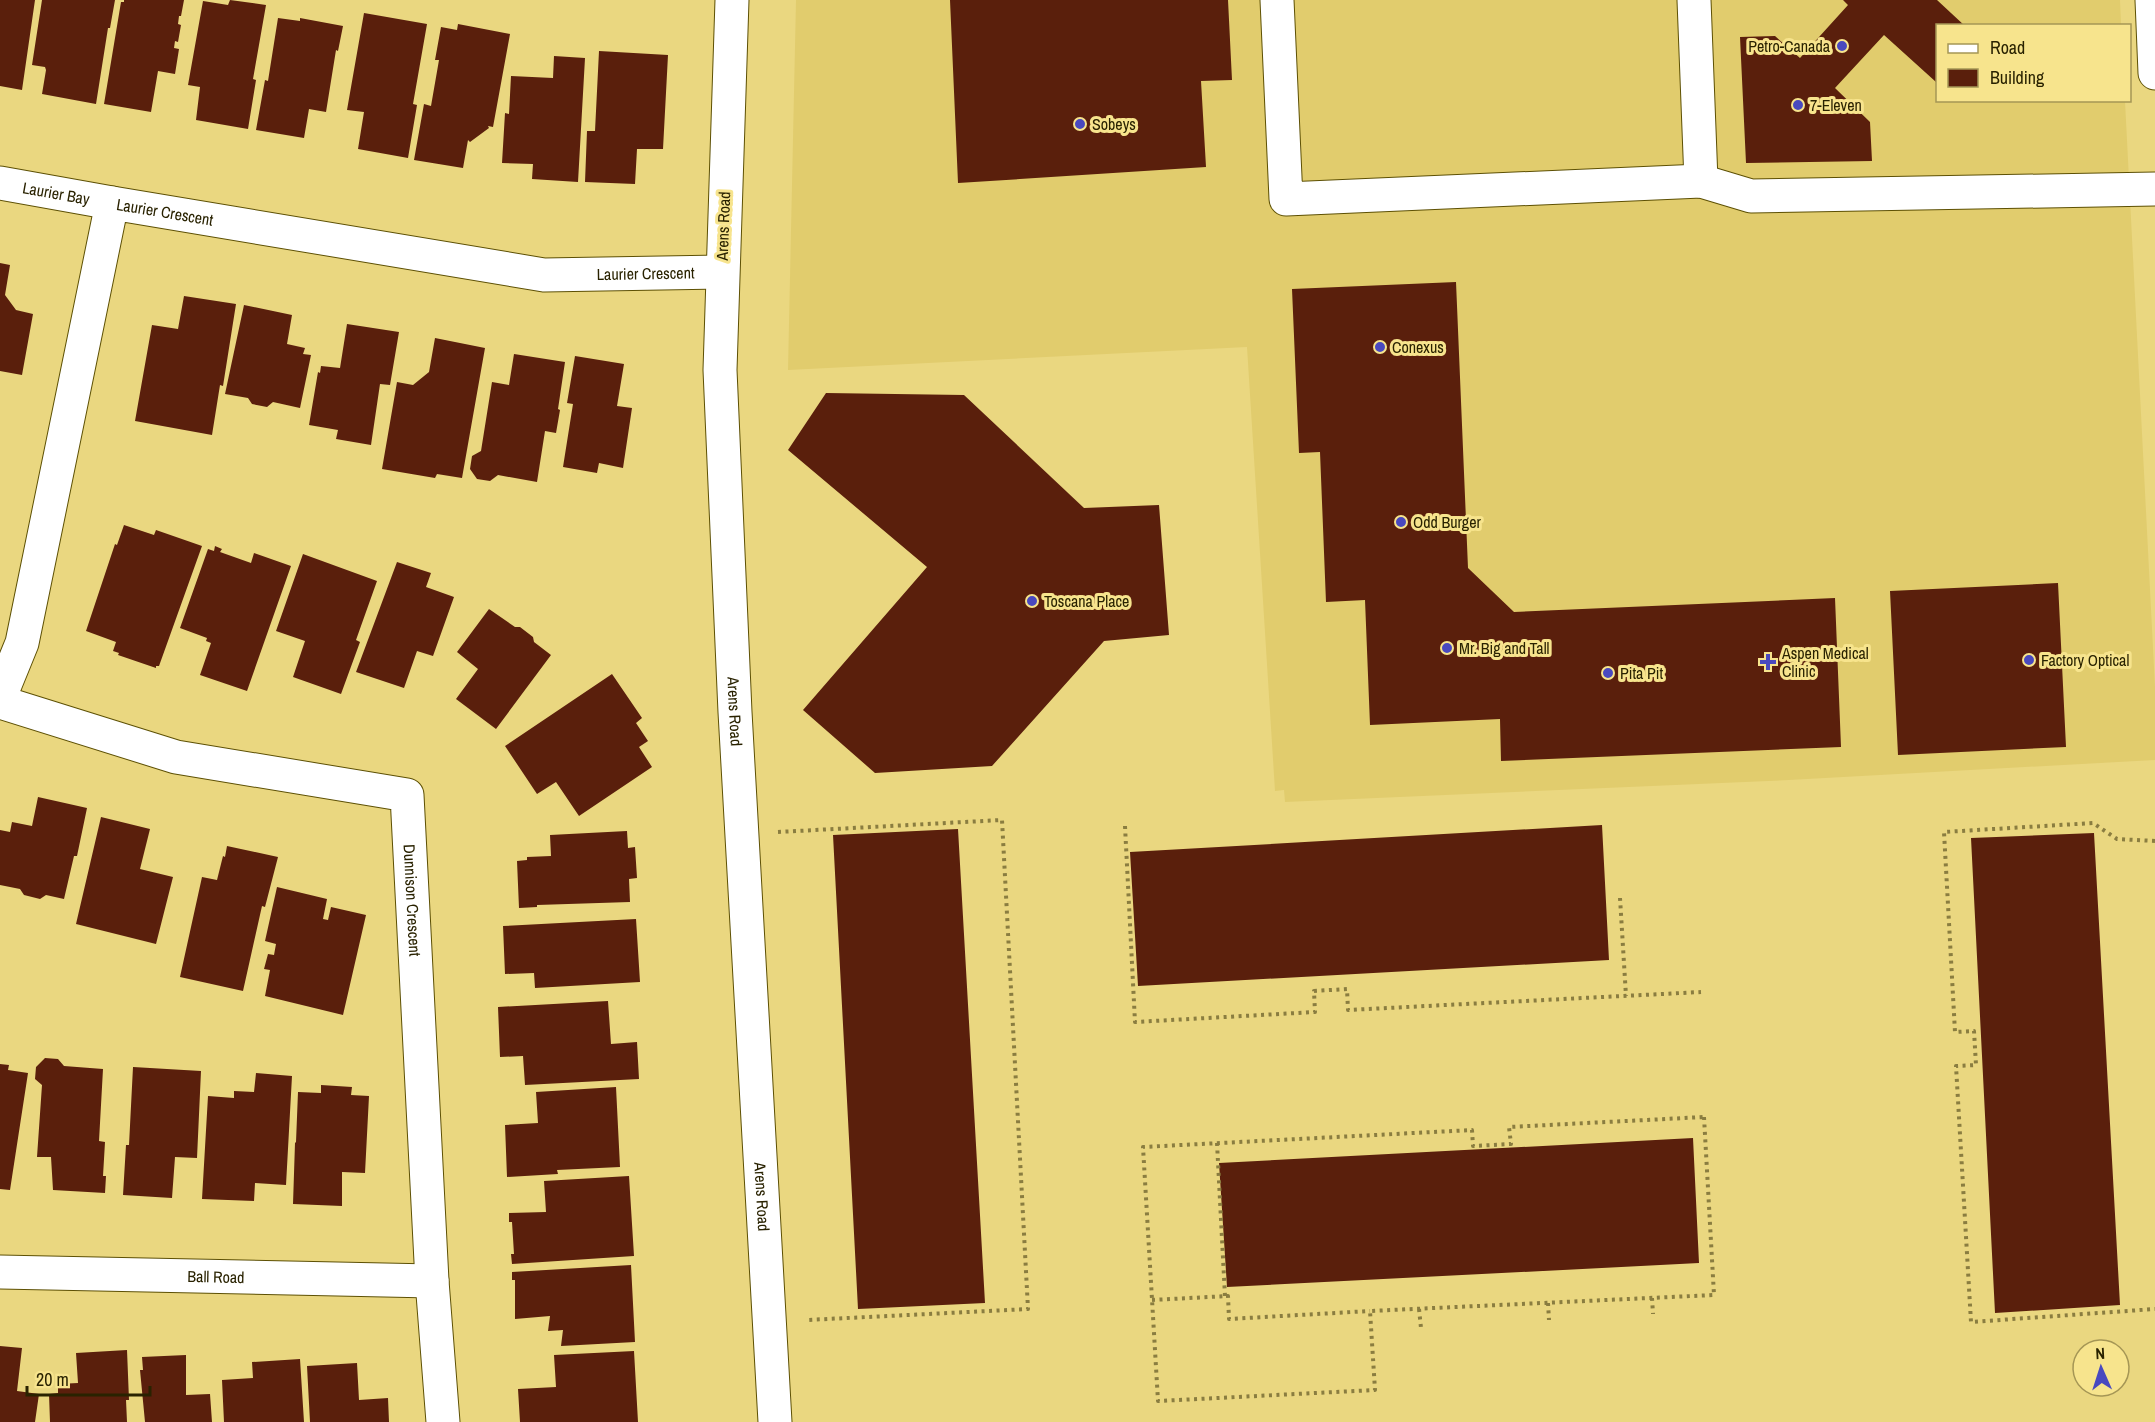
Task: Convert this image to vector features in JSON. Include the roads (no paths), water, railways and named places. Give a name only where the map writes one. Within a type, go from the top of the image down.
[{"type":"street","name":"Arens Road","points":[[732,0],[720,370],[742,834],[776,1422]]},
{"type":"street","points":[[1277,0],[1286,200],[1701,181],[1751,196],[2155,189]]},
{"type":"street","points":[[1694,0],[1701,181]]},
{"type":"street","points":[[2151,0],[2155,73]]},
{"type":"street","name":"Laurier Bay","points":[[0,183],[112,203]]},
{"type":"street","name":"Laurier Crescent","points":[[0,697],[22,643],[112,203],[544,275],[722,272]]},
{"type":"street","name":"Dunnison Crescent","points":[[0,702],[176,757],[407,795],[432,1281],[443,1422]]},
{"type":"street","name":"Ball Road","points":[[0,1272],[432,1281]]},
{"type":"place","name":"Petro-Canada","points":[[1842,46]]},
{"type":"place","name":"7-Eleven","points":[[1798,105]]},
{"type":"place","name":"Sobeys","points":[[1080,124]]},
{"type":"place","name":"Conexus","points":[[1380,347]]},
{"type":"place","name":"Odd Burger","points":[[1401,522]]},
{"type":"place","name":"Toscana Place","points":[[1032,601]]},
{"type":"place","name":"Mr. Big and Tall","points":[[1447,648]]},
{"type":"place","name":"Factory Optical","points":[[2029,660]]},
{"type":"place","name":"Aspen Medical Clinic","points":[[1768,662]]},
{"type":"place","name":"Pita Pit","points":[[1608,673]]}]
